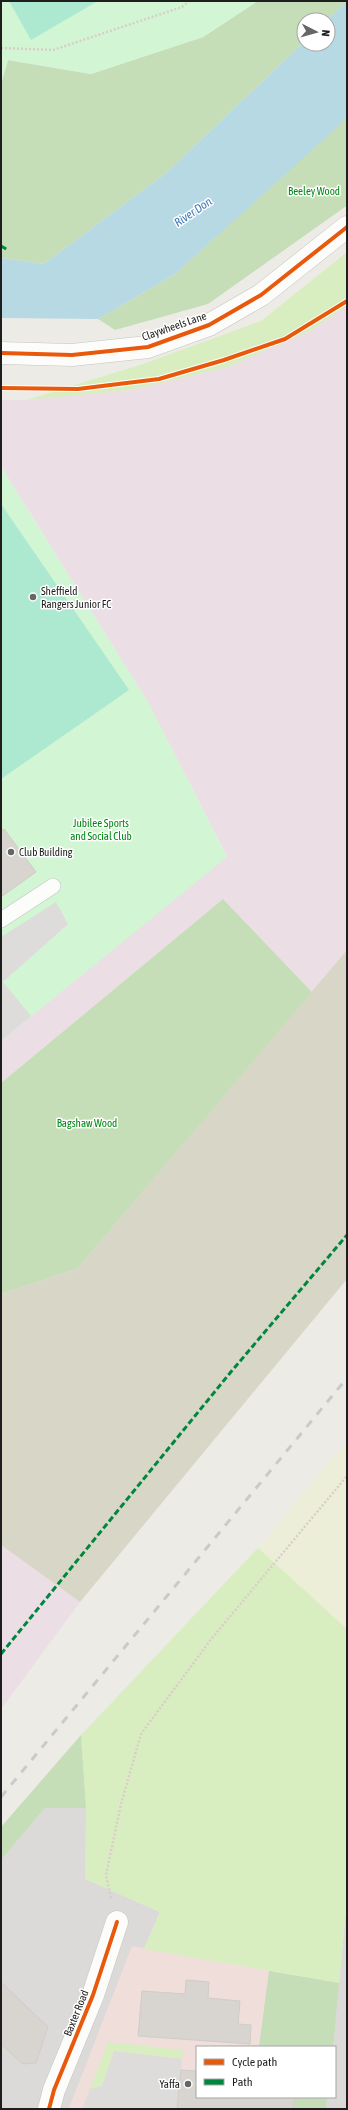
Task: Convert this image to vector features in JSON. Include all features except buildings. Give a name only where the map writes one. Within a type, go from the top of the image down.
[{"type":"street","name":"Claywheels Lane","points":[[1,354],[72,355],[148,347],[209,325],[261,295],[347,227]]},
{"type":"street","name":"Baxter Road","points":[[49,2109],[54,2090],[93,1995],[117,1922]]},
{"type":"lane","points":[[1,920],[53,886]]},
{"type":"path","points":[[1,48],[53,50],[182,7],[189,1]]},
{"type":"path","points":[[117,1922],[106,1875],[121,1804],[141,1734],[212,1638],[347,1476]]},
{"type":"shaded area","points":[[347,306],[347,950],[312,992],[223,899],[1,1083],[1,1041],[227,856],[148,702],[1,466],[1,400],[26,400],[131,390],[228,367],[311,330]]},
{"type":"shaded area","points":[[56,902],[68,924],[3,982],[31,1016],[1,1041],[1,937]]},
{"type":"shaded area","points":[[347,950],[347,1279],[80,1602],[1,1545],[1,1294],[78,1268]]},
{"type":"shaded area","points":[[1,1545],[80,1602],[1,1709]]},
{"type":"shaded area","points":[[45,1808],[86,1808],[86,1879],[160,1912],[144,1949],[132,1947],[69,2109],[1,2109],[1,1860]]},
{"type":"shaded area","points":[[347,1899],[347,2109],[293,2109],[295,2098],[336,2098],[336,2046],[259,2046],[269,1971],[339,1983]]},
{"type":"shaded area","points":[[132,1946],[269,1971],[259,2046],[196,2046],[196,2098],[295,2098],[293,2109],[69,2109]]},
{"type":"shaded area","points":[[114,2051],[182,2059],[177,2109],[82,2109],[90,2089],[102,2086]]},
{"type":"green space","points":[[1,1],[258,1],[203,37],[91,74],[8,60],[1,84]]},
{"type":"green space","points":[[9,1],[98,1],[31,40]]},
{"type":"green space","points":[[258,1],[347,1],[335,12],[296,12],[296,50],[166,173],[44,264],[1,258],[1,84],[8,60],[91,74],[203,37]]},
{"type":"green space","name":"Beeley Wood","points":[[347,117],[347,205],[345,207],[208,304],[115,330],[98,319],[175,274]]},
{"type":"green space","points":[[347,252],[347,306],[311,330],[228,367],[131,390],[26,400],[143,364],[261,321]]},
{"type":"green space","name":"Jubilee Sports and Social Club","points":[[1,467],[148,702],[227,857],[1,1041]]},
{"type":"green space","name":"Sheffield Rangers Junior FC","points":[[1,504],[129,690],[1,779]]},
{"type":"green space","name":"Bagshaw Wood","points":[[223,899],[312,992],[78,1268],[1,1294],[1,1083]]},
{"type":"green space","points":[[347,1441],[347,1629],[258,1548]]},
{"type":"green space","points":[[258,1548],[347,1629],[347,1899],[339,1983],[144,1949],[160,1912],[85,1879],[86,1808],[81,1735]]},
{"type":"green space","points":[[81,1735],[86,1808],[45,1808],[1,1860],[1,1827]]},
{"type":"green space","points":[[269,1971],[339,1983],[333,2046],[259,2046]]},
{"type":"green space","points":[[108,2042],[183,2050],[182,2059],[114,2051],[102,2086],[90,2089]]},
{"type":"green space","points":[[295,2098],[327,2098],[326,2109],[293,2109]]},
{"type":"water","name":"River Don","points":[[347,1],[347,117],[333,131],[175,274],[98,319],[1,318],[1,258],[44,264],[166,173],[296,50],[296,52],[336,52],[335,12]]},
{"type":"railway","points":[[1,1797],[347,1378]]},
{"type":"marked path","points":[[1,246],[8,250]]},
{"type":"marked path","points":[[1,1654],[230,1373],[347,1235]]},
{"type":"cycle path","points":[[1,353],[72,355],[148,347],[209,325],[261,295],[347,227]]},
{"type":"cycle path","points":[[1,388],[78,389],[159,379],[224,360],[285,339],[347,301]]},
{"type":"cycle path","points":[[49,2109],[54,2090],[93,1995],[117,1922]]},
{"type":"place","name":"Sheffield Rangers Junior FC","points":[[33,597]]},
{"type":"place","name":"Club Building","points":[[11,852]]},
{"type":"place","name":"Yaffa","points":[[188,2084]]}]
